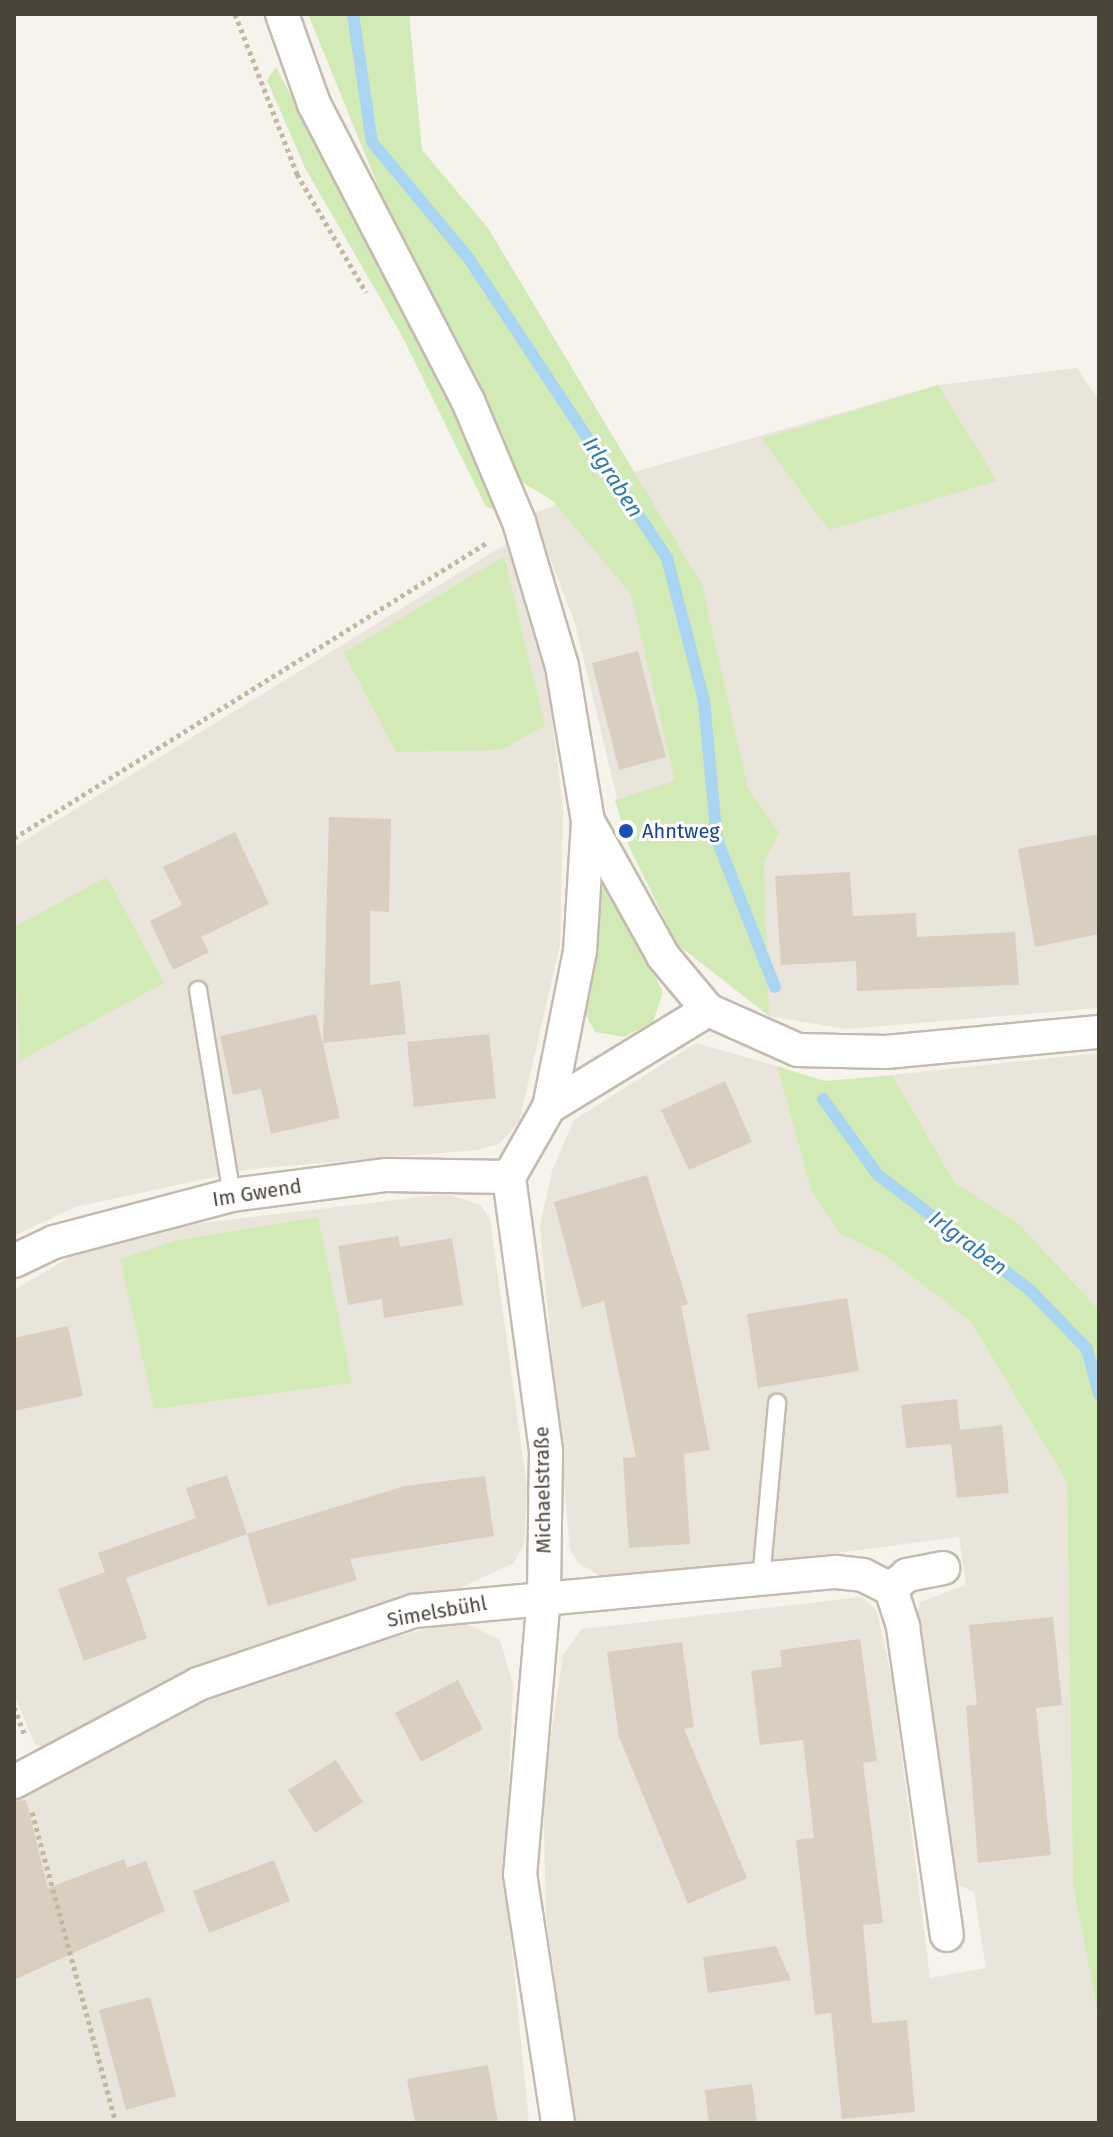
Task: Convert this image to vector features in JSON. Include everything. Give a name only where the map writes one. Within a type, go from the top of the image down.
[{"type":"street","points":[[282,14],[314,104],[468,401],[519,522],[562,666],[588,821],[580,951],[549,1107],[509,1177]]},
{"type":"street","points":[[588,821],[663,956],[708,1010],[798,1050],[886,1052],[1099,1032]]},
{"type":"street","points":[[549,1107],[708,1010]]},
{"type":"street","name":"Im Gwend","points":[[14,1261],[109,1225],[232,1195],[387,1175],[509,1177]]},
{"type":"street","name":"Michaelstraße","points":[[509,1177],[546,1450],[544,1596],[520,1874],[558,2123]]},
{"type":"street","points":[[943,1568],[907,1575],[891,1589],[903,1627],[947,1935]]},
{"type":"street","name":"Simelsbühl","points":[[18,1779],[228,1671],[414,1611],[544,1596],[836,1572],[891,1589]]},
{"type":"lane","points":[[198,990],[232,1195]]},
{"type":"lane","points":[[761,1580],[777,1403]]},
{"type":"path","points":[[235,14],[297,174],[369,297]]},
{"type":"path","points":[[14,838],[493,538],[486,525]]},
{"type":"path","points":[[18,1779],[116,2123]]},
{"type":"shaded area","points":[[1077,368],[1099,401],[1099,1008],[846,1029],[769,1016],[677,944],[628,844],[575,623],[533,514],[634,472],[938,385]]},
{"type":"shaded area","points":[[511,541],[547,674],[563,809],[560,945],[519,1122],[499,1144],[477,1150],[251,1169],[75,1207],[14,1236],[14,847]]},
{"type":"shaded area","points":[[696,1043],[777,1066],[811,1190],[839,1233],[883,1254],[971,1322],[1067,1482],[1073,1885],[1099,2020],[1099,2123],[575,2123],[546,1916],[543,1789],[563,1655],[582,1629],[862,1597],[877,1611],[892,1680],[930,1978],[986,1968],[974,1892],[954,1883],[915,1625],[920,1602],[966,1585],[959,1537],[611,1582],[578,1563],[570,1549],[540,1226],[552,1171],[574,1120]]},
{"type":"shaded area","points":[[1099,1053],[1099,1310],[1017,1222],[955,1183],[892,1075]]},
{"type":"shaded area","points":[[446,1194],[481,1205],[490,1219],[527,1487],[524,1544],[514,1563],[458,1589],[253,1646],[149,1689],[44,1748],[35,1744],[14,1695],[14,1290],[75,1254],[160,1228]]},
{"type":"shaded area","points":[[459,1620],[500,1640],[513,1684],[505,1879],[529,2123],[14,2123],[14,1798],[128,1732],[295,1664]]},
{"type":"green space","points":[[308,14],[409,14],[422,150],[488,228],[702,585],[748,788],[779,833],[764,862],[769,1016],[677,944],[628,844],[615,800],[675,781],[631,594],[553,501],[522,482],[389,213]]},
{"type":"green space","points":[[276,67],[457,407],[499,510],[486,507],[401,334],[305,168],[267,80]]},
{"type":"green space","points":[[938,385],[997,481],[829,530],[762,439]]},
{"type":"green space","points":[[504,556],[545,726],[501,750],[396,752],[344,653]]},
{"type":"green space","points":[[107,877],[164,983],[19,1061],[14,927]]},
{"type":"green space","points":[[607,885],[663,992],[653,1022],[624,1037],[595,1032],[584,1011],[597,886]]},
{"type":"green space","points":[[777,1066],[825,1081],[892,1075],[955,1183],[1017,1222],[1099,1310],[1099,2020],[1073,1885],[1067,1482],[971,1322],[883,1254],[839,1233],[811,1190]]},
{"type":"green space","points":[[318,1217],[352,1383],[154,1409],[120,1259],[178,1240]]},
{"type":"building","points":[[638,651],[666,757],[619,770],[592,663]]},
{"type":"building","points":[[329,817],[391,819],[389,912],[370,911],[370,985],[400,981],[406,1034],[323,1043]]},
{"type":"building","points":[[235,832],[269,904],[201,937],[209,952],[173,970],[150,921],[182,905],[163,867]]},
{"type":"building","points":[[1099,834],[1099,934],[1035,947],[1018,849]]},
{"type":"building","points":[[850,872],[853,916],[916,913],[917,937],[1015,932],[1019,985],[857,991],[856,961],[781,965],[775,876]]},
{"type":"building","points":[[316,1014],[340,1118],[271,1134],[261,1089],[233,1095],[220,1036]]},
{"type":"building","points":[[489,1034],[496,1098],[414,1107],[407,1042]]},
{"type":"building","points":[[725,1081],[752,1142],[689,1170],[661,1110]]},
{"type":"building","points":[[647,1175],[688,1304],[681,1306],[710,1450],[684,1454],[690,1544],[629,1548],[623,1458],[636,1457],[604,1301],[582,1308],[554,1202]]},
{"type":"building","points":[[398,1236],[400,1247],[452,1238],[463,1305],[384,1318],[382,1299],[348,1305],[338,1246]]},
{"type":"building","points":[[847,1298],[859,1371],[758,1388],[747,1314]]},
{"type":"building","points":[[68,1326],[83,1396],[14,1411],[14,1338]]},
{"type":"building","points":[[957,1399],[960,1430],[1002,1425],[1009,1493],[957,1498],[951,1444],[906,1448],[901,1405]]},
{"type":"building","points":[[227,1475],[247,1534],[126,1578],[147,1638],[84,1661],[58,1589],[105,1572],[98,1553],[196,1518],[186,1488]]},
{"type":"building","points":[[485,1476],[494,1536],[350,1559],[357,1580],[268,1606],[247,1534],[405,1486]]},
{"type":"building","points":[[1053,1617],[1062,1705],[1036,1708],[1051,1855],[978,1863],[966,1706],[977,1705],[969,1625]]},
{"type":"building","points":[[860,1639],[877,1761],[863,1763],[883,1923],[863,1925],[872,2023],[907,2020],[915,2112],[842,2119],[831,2013],[815,2015],[796,1840],[814,1838],[803,1740],[760,1745],[751,1671],[782,1667],[780,1650]]},
{"type":"building","points":[[682,1642],[694,1727],[684,1729],[747,1878],[688,1904],[619,1737],[607,1652]]},
{"type":"building","points":[[458,1680],[483,1729],[421,1762],[395,1713]]},
{"type":"building","points":[[336,1760],[363,1802],[315,1833],[288,1790]]},
{"type":"building","points":[[26,1800],[48,1888],[124,1859],[127,1868],[146,1861],[165,1911],[14,1980],[14,1801]]},
{"type":"building","points":[[274,1860],[290,1901],[209,1933],[193,1891]]},
{"type":"building","points":[[776,1946],[791,1980],[708,1993],[703,1957]]},
{"type":"building","points":[[150,1997],[176,2096],[126,2110],[99,2010]]},
{"type":"building","points":[[488,2065],[498,2123],[415,2123],[407,2079]]},
{"type":"building","points":[[752,2084],[757,2123],[709,2123],[705,2090]]},
{"type":"waterway","name":"Irlgraben","points":[[353,14],[372,142],[469,259],[667,558],[704,701],[717,840],[775,987]]},
{"type":"waterway","name":"Irlgraben","points":[[823,1099],[878,1175],[1030,1290],[1087,1349],[1099,1394]]},
{"type":"place","name":"Ahntweg","points":[[626,831]]}]
